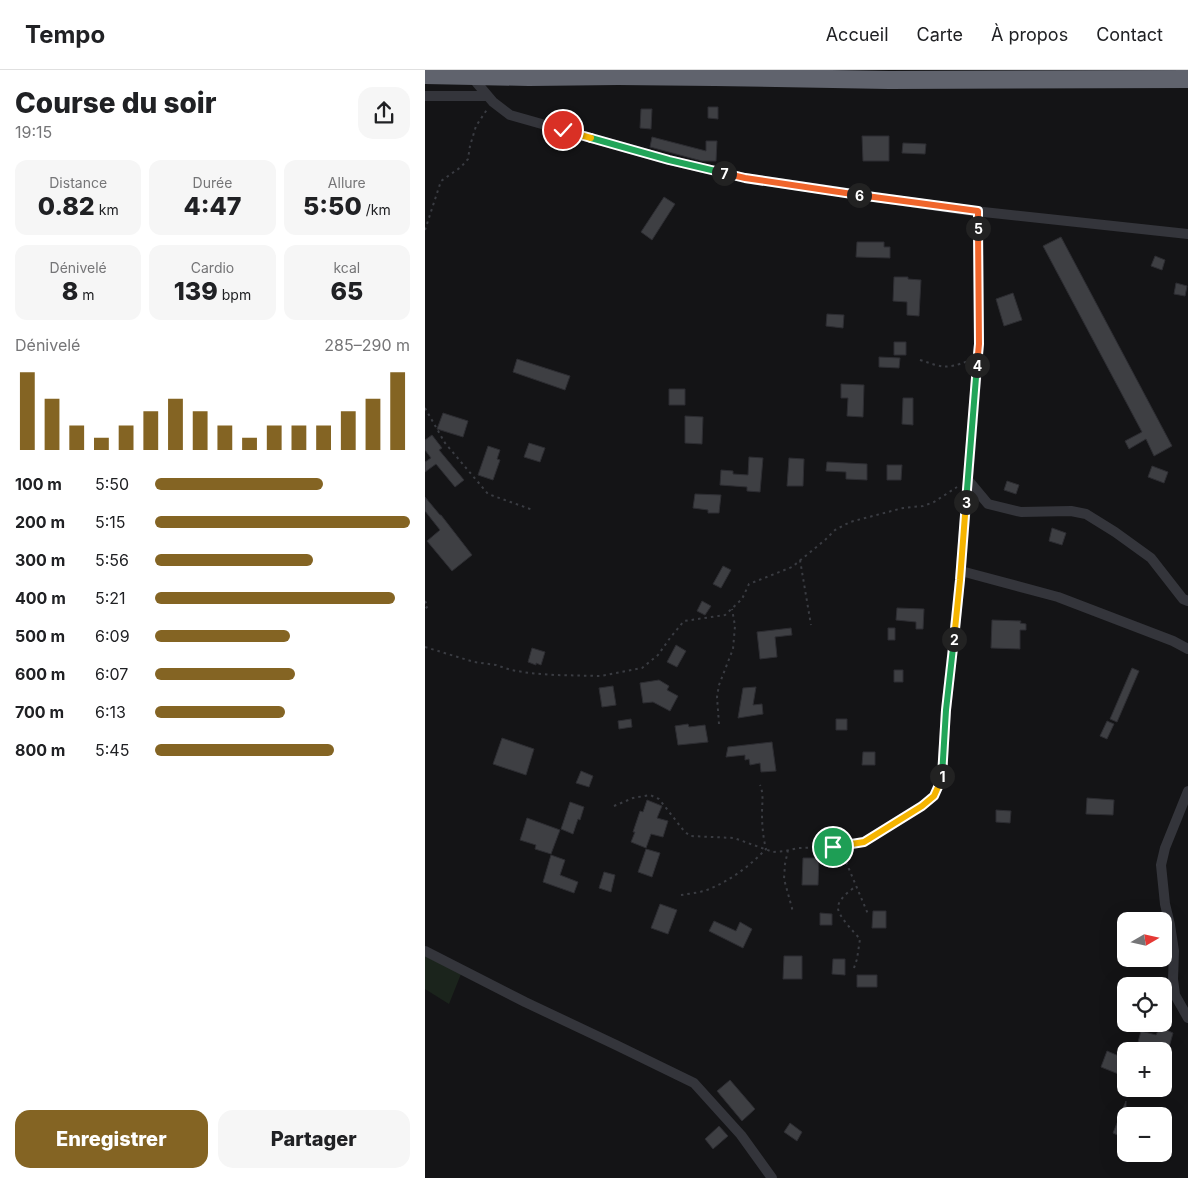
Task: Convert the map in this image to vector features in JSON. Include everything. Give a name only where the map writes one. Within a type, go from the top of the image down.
[{"type":"highway","points":[[425,75],[531,74],[889,80],[1188,79]]},
{"type":"street","points":[[471,76],[490,99],[510,115],[669,160],[745,178],[978,211],[1188,234]]},
{"type":"street","points":[[425,96],[490,99]]},
{"type":"street","points":[[942,778],[946,710],[961,571],[978,353],[978,211]]},
{"type":"street","points":[[968,480],[987,504],[1021,512],[1071,511],[1086,514],[1151,558],[1183,599],[1188,601]]},
{"type":"street","points":[[961,571],[1058,597],[1173,641],[1188,649]]},
{"type":"street","points":[[1188,791],[1165,848],[1161,865],[1165,904],[1174,951],[1173,979],[1175,995],[1188,1018]]},
{"type":"street","points":[[425,951],[525,1002],[693,1083],[741,1135],[773,1178]]},
{"type":"path","points":[[425,230],[441,180],[461,167],[467,159],[476,126],[490,99]]},
{"type":"path","points":[[920,360],[945,367],[956,366],[978,353]]},
{"type":"path","points":[[425,408],[445,443],[489,494],[533,510]]},
{"type":"path","points":[[425,647],[474,662],[496,665],[520,672],[601,676],[643,668],[658,655],[684,621],[725,615],[742,599],[749,584],[792,567],[835,530],[850,522],[934,502],[968,480]]},
{"type":"path","points":[[800,560],[811,625]]},
{"type":"path","points":[[425,601],[428,606],[425,608]]},
{"type":"path","points":[[719,724],[717,697],[719,685],[733,649],[735,626],[732,609]]},
{"type":"path","points":[[614,806],[633,798],[650,795],[659,799],[690,836],[734,838],[773,852],[798,848],[833,847],[864,842],[922,806],[934,796],[942,778]]},
{"type":"path","points":[[761,785],[763,792],[762,835],[766,849]]},
{"type":"path","points":[[851,844],[846,853],[846,862],[868,914]]},
{"type":"path","points":[[681,895],[702,892],[715,886],[740,872],[766,849]]},
{"type":"path","points":[[788,850],[785,864],[785,879],[793,912]]},
{"type":"path","points":[[854,968],[860,939],[838,912],[838,905],[843,897],[856,886]]},
{"type":"shaded area","points":[[425,954],[461,974],[449,1004],[425,989]]},
{"type":"building","points":[[708,107],[718,107],[718,119],[708,118]]},
{"type":"building","points":[[641,109],[652,109],[651,129],[640,128]]},
{"type":"building","points":[[862,136],[889,136],[889,161],[863,161]]},
{"type":"building","points":[[652,137],[706,151],[706,141],[717,141],[716,161],[702,161],[650,147]]},
{"type":"building","points":[[903,143],[926,144],[925,154],[902,153]]},
{"type":"building","points":[[664,197],[675,204],[652,240],[641,232]]},
{"type":"building","points":[[1061,237],[1172,446],[1154,456],[1146,439],[1129,449],[1125,441],[1142,432],[1043,246]]},
{"type":"building","points":[[857,242],[884,242],[884,247],[890,247],[890,258],[856,257]]},
{"type":"building","points":[[1155,256],[1165,260],[1162,270],[1151,266]]},
{"type":"building","points":[[894,277],[908,277],[908,279],[921,280],[919,316],[907,315],[907,302],[893,301]]},
{"type":"building","points":[[1176,283],[1187,286],[1185,296],[1174,294]]},
{"type":"building","points":[[1013,293],[1022,320],[1004,326],[996,299]]},
{"type":"building","points":[[827,314],[844,315],[843,328],[826,326]]},
{"type":"building","points":[[894,342],[906,342],[906,355],[894,355]]},
{"type":"building","points":[[879,357],[900,358],[899,368],[879,367]]},
{"type":"building","points":[[517,359],[570,376],[565,390],[513,372]]},
{"type":"building","points":[[841,384],[864,385],[863,417],[847,416],[848,398],[841,398]]},
{"type":"building","points":[[669,389],[685,389],[685,405],[669,405]]},
{"type":"building","points":[[903,398],[913,398],[913,425],[902,424]]},
{"type":"building","points":[[443,413],[468,421],[463,437],[437,429]]},
{"type":"building","points":[[685,416],[703,417],[702,444],[685,443]]},
{"type":"building","points":[[432,435],[442,448],[439,450],[464,480],[455,487],[436,464],[425,472],[425,462],[431,458],[425,450],[425,440]]},
{"type":"building","points":[[529,443],[545,448],[540,462],[524,457]]},
{"type":"building","points":[[488,446],[500,450],[497,459],[500,460],[493,480],[478,475]]},
{"type":"building","points":[[749,457],[763,458],[760,492],[747,491],[747,487],[720,485],[721,470],[733,471],[733,474],[748,475]]},
{"type":"building","points":[[789,458],[804,459],[803,486],[787,486]]},
{"type":"building","points":[[827,462],[867,464],[867,480],[846,479],[846,472],[826,471]]},
{"type":"building","points":[[887,465],[902,465],[901,480],[887,480]]},
{"type":"building","points":[[1152,466],[1168,472],[1164,483],[1148,477]]},
{"type":"building","points":[[1007,481],[1019,485],[1016,494],[1004,490]]},
{"type":"building","points":[[695,494],[721,495],[719,513],[708,513],[708,510],[693,508]]},
{"type":"building","points":[[425,497],[472,555],[452,571],[427,541],[440,530],[425,511]]},
{"type":"building","points":[[1052,528],[1066,533],[1062,545],[1049,541]]},
{"type":"building","points":[[723,566],[731,570],[721,588],[713,584]]},
{"type":"building","points":[[702,601],[711,606],[705,615],[697,611]]},
{"type":"building","points":[[897,608],[924,609],[923,629],[916,629],[916,622],[896,620]]},
{"type":"building","points":[[992,620],[1021,621],[1020,623],[1026,624],[1026,630],[1020,630],[1020,649],[991,648]]},
{"type":"building","points":[[791,628],[792,635],[775,637],[777,657],[760,659],[757,632]]},
{"type":"building","points":[[888,628],[895,628],[895,640],[888,640]]},
{"type":"building","points":[[676,645],[686,651],[677,667],[667,662]]},
{"type":"building","points":[[532,648],[545,652],[541,665],[528,662]]},
{"type":"building","points":[[1132,668],[1139,671],[1117,722],[1110,719]]},
{"type":"building","points":[[894,670],[903,670],[903,682],[894,682]]},
{"type":"building","points":[[659,680],[669,686],[667,690],[678,696],[670,711],[653,702],[643,703],[640,683]]},
{"type":"building","points":[[613,686],[616,705],[602,707],[599,688]]},
{"type":"building","points":[[756,687],[753,705],[762,704],[763,714],[738,718],[743,688]]},
{"type":"building","points":[[631,719],[632,727],[619,729],[618,721]]},
{"type":"building","points":[[836,719],[847,719],[847,730],[836,730]]},
{"type":"building","points":[[1107,721],[1114,724],[1107,739],[1100,736]]},
{"type":"building","points":[[688,724],[689,727],[705,725],[708,742],[678,745],[675,726]]},
{"type":"building","points":[[502,738],[534,749],[526,775],[493,764]]},
{"type":"building","points":[[772,742],[776,771],[761,772],[760,763],[750,765],[749,759],[745,760],[745,755],[726,757],[728,747]]},
{"type":"building","points":[[863,752],[875,752],[875,765],[862,765]]},
{"type":"building","points":[[581,771],[593,776],[589,787],[576,783]]},
{"type":"building","points":[[1087,798],[1114,800],[1113,815],[1086,814]]},
{"type":"building","points":[[647,800],[662,806],[657,818],[668,821],[663,837],[651,834],[646,848],[631,842],[640,811],[643,812]]},
{"type":"building","points":[[570,802],[584,807],[573,834],[561,829]]},
{"type":"building","points":[[996,810],[1011,811],[1010,823],[996,822]]},
{"type":"building","points":[[527,818],[560,830],[551,854],[535,849],[536,845],[520,840]]},
{"type":"building","points":[[646,849],[660,853],[652,877],[638,872]]},
{"type":"building","points":[[551,855],[565,860],[560,875],[578,882],[574,893],[543,882]]},
{"type":"building","points":[[803,858],[819,858],[818,885],[802,885]]},
{"type":"building","points":[[604,872],[615,875],[611,892],[599,888]]},
{"type":"building","points":[[660,904],[677,910],[668,934],[651,928]]},
{"type":"building","points":[[873,911],[886,911],[886,928],[872,928]]},
{"type":"building","points":[[820,913],[832,914],[832,925],[820,925]]},
{"type":"building","points":[[714,921],[736,931],[740,922],[752,929],[743,948],[709,931]]},
{"type":"building","points":[[784,956],[802,956],[802,979],[783,979]]},
{"type":"building","points":[[833,959],[845,959],[845,975],[832,974]]},
{"type":"building","points":[[857,975],[877,975],[877,987],[857,987]]},
{"type":"building","points":[[1141,1032],[1156,1035],[1158,1032],[1173,1033],[1170,1042],[1138,1042]]},
{"type":"building","points":[[1107,1051],[1117,1055],[1117,1073],[1101,1067]]},
{"type":"building","points":[[730,1080],[755,1109],[742,1121],[717,1091]]},
{"type":"building","points":[[790,1123],[802,1132],[797,1141],[784,1132]]},
{"type":"building","points":[[1117,1123],[1117,1135],[1113,1133]]},
{"type":"building","points":[[719,1126],[728,1136],[713,1149],[705,1139]]},
{"type":"route","points":[[563,130],[669,160],[745,178],[978,211],[979,344],[960,580],[946,710],[942,778],[934,796],[922,806],[864,842],[833,847]]}]
